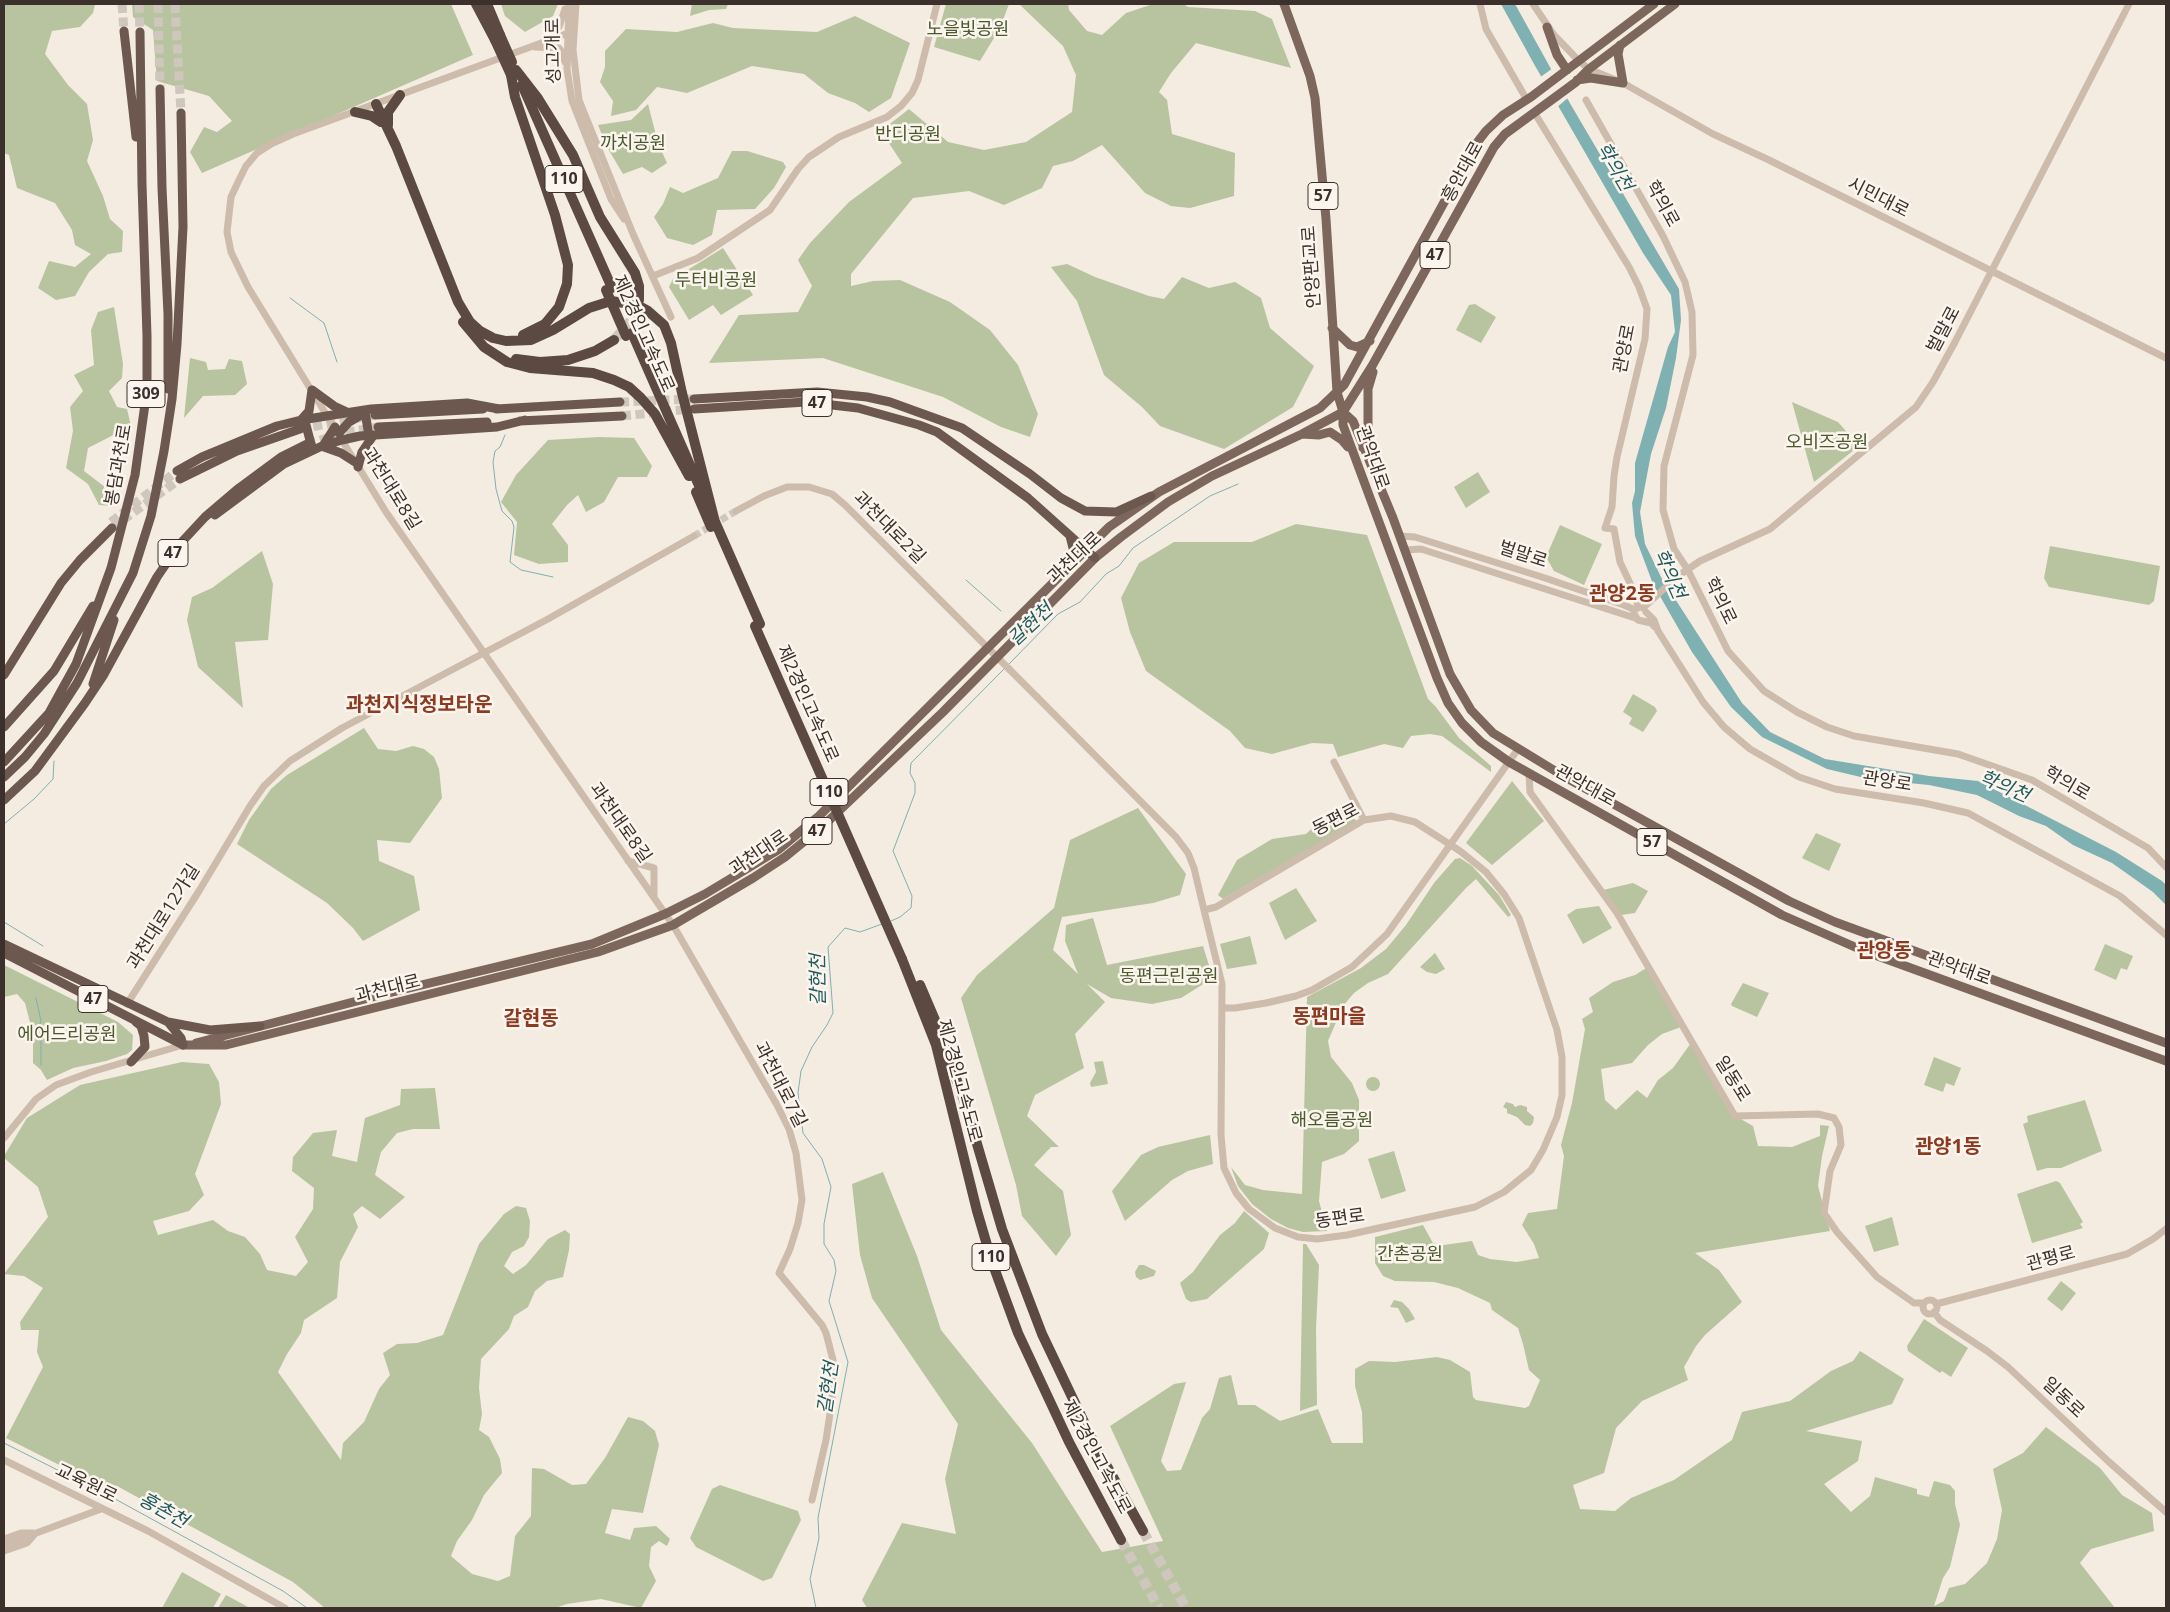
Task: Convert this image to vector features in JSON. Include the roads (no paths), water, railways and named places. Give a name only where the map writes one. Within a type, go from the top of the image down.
[{"type":"highway","name":"제2경인고속도로","points":[[476,4],[497,37]]},
{"type":"highway","name":"제2경인고속도로","points":[[486,4],[497,37],[609,289],[689,476],[758,625],[905,957],[936,1020],[965,1103],[1002,1229],[1042,1334],[1094,1443],[1143,1531]]},
{"type":"highway","name":"봉담과천로","points":[[124,31],[142,184]]},
{"type":"highway","name":"봉담과천로","points":[[99,598],[111,568],[130,500],[142,436],[147,390],[148,336],[142,184],[140,32]]},
{"type":"highway","points":[[513,73],[537,97],[573,156],[600,217],[635,273],[639,286],[639,300]]},
{"type":"highway","points":[[458,302],[470,318],[485,331],[503,337],[518,336],[529,334],[545,324],[559,307],[564,294],[568,273],[566,256],[555,215],[515,97],[513,73]]},
{"type":"highway","name":"309","points":[[4,777],[25,757],[44,734],[77,683],[133,573],[144,541],[164,451],[169,340],[160,89]]},
{"type":"highway","points":[[400,95],[388,112],[385,125],[453,301],[464,324],[495,355],[514,364],[539,369],[593,373],[628,387],[647,403],[655,414],[689,476]]},
{"type":"highway","points":[[374,105],[385,125],[458,302],[470,322],[480,331],[493,338],[506,341],[522,341],[538,337],[589,308],[610,301],[637,305],[656,318],[667,330],[715,522]]},
{"type":"highway","points":[[355,112],[372,116],[385,125]]},
{"type":"highway","points":[[164,451],[172,399],[179,315],[182,227],[181,113]]},
{"type":"highway","name":"제2경인고속도로","points":[[629,335],[715,522],[758,625]]},
{"type":"highway","points":[[474,336],[484,345],[503,355],[540,362],[576,358],[595,351],[614,340]]},
{"type":"highway","points":[[301,423],[309,411],[312,390],[334,406],[349,413]]},
{"type":"highway","name":"47","points":[[694,399],[772,393],[843,394],[890,402],[962,428],[1030,474],[1061,498],[1085,511],[1116,512],[1151,496]]},
{"type":"highway","points":[[178,475],[301,423],[329,416],[349,413],[620,402]]},
{"type":"highway","name":"47","points":[[694,409],[769,403],[806,402],[831,404],[886,415],[937,432],[1028,498],[1070,536]]},
{"type":"highway","points":[[322,446],[339,433],[348,422],[370,412]]},
{"type":"highway","points":[[309,447],[322,446],[332,449],[357,464],[371,436],[370,412]]},
{"type":"highway","points":[[378,427],[622,416]]},
{"type":"highway","points":[[322,446],[339,433],[371,436],[497,427],[525,420]]},
{"type":"highway","points":[[301,423],[306,425],[312,446],[309,447]]},
{"type":"highway","name":"47","points":[[4,800],[35,771],[85,703],[103,676],[171,555],[192,531],[309,447]]},
{"type":"highway","points":[[5,673],[61,583],[89,543],[112,525]]},
{"type":"highway","points":[[1070,536],[1095,558]]},
{"type":"highway","points":[[1066,569],[1074,552],[1070,536]]},
{"type":"highway","points":[[4,762],[49,713],[76,664],[99,598]]},
{"type":"highway","points":[[4,727],[54,671],[86,616],[99,598]]},
{"type":"highway","points":[[85,703],[103,656],[120,598]]},
{"type":"highway","points":[[4,944],[168,1022],[210,1030],[260,1026]]},
{"type":"highway","name":"47","points":[[4,953],[183,1046]]},
{"type":"highway","name":"제2경인고속도로","points":[[905,957],[936,1045],[977,1211],[992,1262],[1018,1334],[1064,1433],[1121,1540]]},
{"type":"highway","points":[[131,1062],[144,1047],[144,1036],[141,1026],[134,1020]]},
{"type":"highway","points":[[168,1022],[181,1038],[183,1046]]},
{"type":"main road","name":"안양판교로","points":[[1284,4],[1310,76],[1314,98],[1326,219],[1336,392],[1343,412]]},
{"type":"main road","name":"흥안대로","points":[[1336,392],[1344,385],[1370,341],[1476,144],[1497,120],[1529,99],[1654,4]]},
{"type":"main road","name":"흥안대로","points":[[1343,412],[1376,360],[1494,147],[1505,134],[1675,4]]},
{"type":"main road","points":[[1547,27],[1565,71]]},
{"type":"main road","points":[[1574,82],[1591,78],[1623,83],[1618,54],[1620,45]]},
{"type":"main road","points":[[1332,328],[1350,345],[1357,347],[1370,341]]},
{"type":"main road","points":[[1363,448],[1368,427],[1368,389],[1376,360]]},
{"type":"main road","name":"과천대로","points":[[183,1046],[592,944],[665,914],[705,894],[778,850],[819,816],[1109,528],[1151,496],[1320,408],[1336,392]]},
{"type":"main road","name":"과천대로","points":[[183,1046],[226,1045],[548,966],[598,952],[673,925],[776,863],[823,826],[944,712],[1095,558],[1168,502],[1212,476],[1302,434],[1343,412]]},
{"type":"main road","name":"관악대로","points":[[1343,412],[1353,422],[1400,536],[1438,642],[1461,695],[1493,733],[1565,777],[1804,908],[1835,922],[2166,1043]]},
{"type":"main road","name":"관악대로","points":[[1343,412],[1343,425],[1352,452],[1448,703],[1462,723],[1481,742],[1529,774],[1743,894],[1808,927],[1864,951],[2166,1061]]},
{"type":"main road","points":[[1302,434],[1319,435],[1330,432],[1342,440],[1352,452]]},
{"type":"main road","points":[[226,1045],[223,1041],[227,1035]]},
{"type":"street","name":"성고개로","points":[[568,4],[579,100],[633,234],[670,317]]},
{"type":"street","points":[[542,42],[558,27],[568,4]]},
{"type":"street","name":"성고개로","points":[[576,4],[570,32],[567,69],[572,101],[611,199],[633,234]]},
{"type":"street","points":[[653,276],[698,258],[770,210],[798,169],[809,157],[839,137],[887,117],[901,106],[912,93],[918,80],[937,4]]},
{"type":"street","points":[[1480,4],[1486,29],[1529,99]]},
{"type":"street","points":[[1533,4],[1547,27],[1579,62]]},
{"type":"street","name":"벌말로","points":[[1641,611],[1678,576],[1700,561],[1770,528],[1912,412],[1933,382],[2083,96],[2129,4]]},
{"type":"street","name":"과천대로8길","points":[[570,32],[284,137],[257,153],[246,166],[231,197],[227,232],[231,252],[239,270],[386,512],[673,925]]},
{"type":"street","points":[[529,47],[558,48],[562,52],[567,69]]},
{"type":"street","name":"시민대로","points":[[1579,62],[1589,69],[1623,83],[1713,134],[1770,160],[2166,358]]},
{"type":"street","name":"학의로","points":[[1586,100],[1663,236],[1685,282],[1692,312],[1693,355],[1664,466],[1663,510],[1674,549],[1688,570],[1728,651],[1764,691],[1797,712],[1827,727],[1854,736],[1958,754],[2032,780],[2148,848],[2166,867]]},
{"type":"street","name":"관양로","points":[[1536,111],[1640,286],[1647,309],[1645,339],[1620,442],[1614,476],[1612,507],[1605,528],[1614,529],[1620,562],[1641,611],[1654,620],[1656,627],[1703,702],[1724,727],[1750,749],[1799,776],[1835,789],[1924,803],[1968,813],[2120,896],[2166,935]]},
{"type":"street","name":"과천대로2길","points":[[736,511],[764,496],[787,487],[810,487],[832,494],[845,505],[1176,837],[1188,853],[1194,868],[1204,910]]},
{"type":"street","points":[[483,654],[694,536]]},
{"type":"street","name":"벌말로","points":[[1400,536],[1415,537],[1527,572],[1641,611]]},
{"type":"street","name":"벌말로","points":[[1405,550],[1421,549],[1641,611]]},
{"type":"street","name":"과천대로12가길","points":[[127,1004],[264,786],[290,761],[342,728],[483,654]]},
{"type":"street","points":[[1222,1008],[1266,1003],[1296,996],[1312,990],[1352,967],[1387,934],[1518,749]]},
{"type":"street","points":[[1334,762],[1364,820]]},
{"type":"street","name":"일동로","points":[[1529,774],[1530,792],[1617,913],[1736,1116],[1818,1114],[1834,1118],[1839,1126],[1841,1137],[1839,1154],[1830,1171],[1826,1194],[1824,1213],[1829,1223],[1876,1277],[1914,1303],[1924,1303],[1925,1312],[1934,1312],[1940,1320],[1987,1351],[2008,1368],[2166,1512]]},
{"type":"street","name":"동편로","points":[[1391,816],[1415,822],[1451,844],[1486,872],[1504,894],[1519,918],[1557,1030],[1562,1057],[1562,1095],[1557,1117],[1543,1150],[1530,1170],[1489,1202],[1466,1209],[1347,1235],[1307,1238],[1288,1234],[1274,1228],[1242,1201],[1224,1168],[1221,1135],[1222,984],[1204,910],[1216,907],[1364,820],[1391,816]]},
{"type":"street","points":[[628,861],[654,868],[654,898]]},
{"type":"street","name":"과천대로7길","points":[[673,925],[777,1105],[789,1130],[796,1153],[802,1200],[798,1223],[790,1249],[779,1273],[822,1325],[826,1332],[833,1360],[832,1400],[826,1440],[812,1500]]},
{"type":"street","points":[[4,1138],[36,1099],[56,1085],[91,1072],[183,1046]]},
{"type":"street","name":"관평로","points":[[1924,1303],[1932,1300],[1936,1304],[2128,1254],[2166,1229]]},
{"type":"street","points":[[1934,1312],[1936,1304]]},
{"type":"street","name":"교육원로","points":[[4,1460],[148,1531],[285,1608]]},
{"type":"street","points":[[4,1546],[102,1509]]},
{"type":"street","points":[[4,1539],[21,1533],[36,1533]]},
{"type":"street","points":[[4,1551],[27,1543],[36,1533]]},
{"type":"water","name":"학의천","points":[[1501,4],[1515,4],[1571,105],[1679,289],[1681,320],[1676,358],[1666,408],[1651,454],[1640,512],[1645,544],[1661,577],[1742,703],[1770,732],[1825,759],[1929,776],[1978,781],[2116,852],[2162,881],[2166,885],[2166,905],[2153,892],[2112,863],[2073,845],[2046,826],[2019,816],[1977,795],[1929,785],[1869,779],[1827,769],[1762,737],[1731,707],[1692,652],[1653,584],[1635,536],[1632,503],[1635,491],[1635,463],[1668,347],[1675,332],[1671,295],[1643,253]]},
{"type":"waterway","points":[[290,298],[324,323],[337,362]]},
{"type":"waterway","points":[[505,435],[500,447],[495,451],[493,462],[496,489],[502,511],[512,521],[514,527],[510,562],[521,570],[553,577]]},
{"type":"waterway","name":"갈현천","points":[[1009,664],[1058,614],[1080,602],[1106,574],[1119,566],[1133,548],[1210,496],[1238,484]]},
{"type":"waterway","points":[[966,580],[1001,611]]},
{"type":"waterway","name":"갈현천","points":[[891,921],[900,917],[911,908],[912,896],[893,851],[915,793],[915,783],[910,773],[911,763],[1004,669]]},
{"type":"waterway","points":[[4,824],[34,799],[53,779],[54,761]]},
{"type":"waterway","points":[[4,922],[43,946]]},
{"type":"waterway","name":"갈현천","points":[[816,1608],[810,1579],[819,1538],[818,1518],[848,1362],[829,1301],[836,1271],[834,1260],[824,1244],[824,1224],[831,1187],[822,1159],[803,1133],[798,1093],[801,1071],[812,1047],[833,1013],[828,947],[845,928],[860,932],[882,924]]},
{"type":"waterway","points":[[36,998],[41,1021],[39,1026],[41,1065]]},
{"type":"waterway","name":"홍촌천","points":[[4,1443],[117,1500],[283,1591],[307,1608]]},
{"type":"tunnel","points":[[122,4],[124,31]]},
{"type":"tunnel","points":[[139,4],[140,32]]},
{"type":"tunnel","points":[[158,4],[160,89]]},
{"type":"tunnel","points":[[175,4],[181,113]]},
{"type":"tunnel","points":[[614,340],[633,318],[639,300]]},
{"type":"tunnel","points":[[620,402],[694,399]]},
{"type":"tunnel","points":[[622,416],[691,409]]},
{"type":"tunnel","points":[[300,429],[375,415]]},
{"type":"tunnel","points":[[307,444],[348,432],[378,427]]},
{"type":"tunnel","points":[[111,522],[177,471]]},
{"type":"tunnel","points":[[112,528],[180,479]]},
{"type":"tunnel","points":[[694,536],[736,511]]},
{"type":"tunnel","points":[[1143,1531],[1186,1608]]},
{"type":"tunnel","points":[[1121,1540],[1159,1608]]},
{"type":"district","name":"관양2동","points":[[1622,594]]},
{"type":"district","name":"과천지식정보타운","points":[[419,705]]},
{"type":"district","name":"관양동","points":[[1884,951]]},
{"type":"district","name":"동편마을","points":[[1329,1017]]},
{"type":"district","name":"갈현동","points":[[531,1019]]},
{"type":"district","name":"관양1동","points":[[1948,1147]]},
{"type":"park label","name":"노을빛공원","points":[[968,30]]},
{"type":"park label","name":"반디공원","points":[[908,135]]},
{"type":"park label","name":"까치공원","points":[[633,144]]},
{"type":"park label","name":"두터비공원","points":[[716,281]]},
{"type":"park label","name":"오비즈공원","points":[[1827,443]]},
{"type":"park label","name":"동편근린공원","points":[[1169,977]]},
{"type":"park label","name":"에어드리공원","points":[[67,1035]]},
{"type":"park label","name":"해오름공원","points":[[1332,1121]]},
{"type":"park label","name":"간촌공원","points":[[1410,1255]]}]
